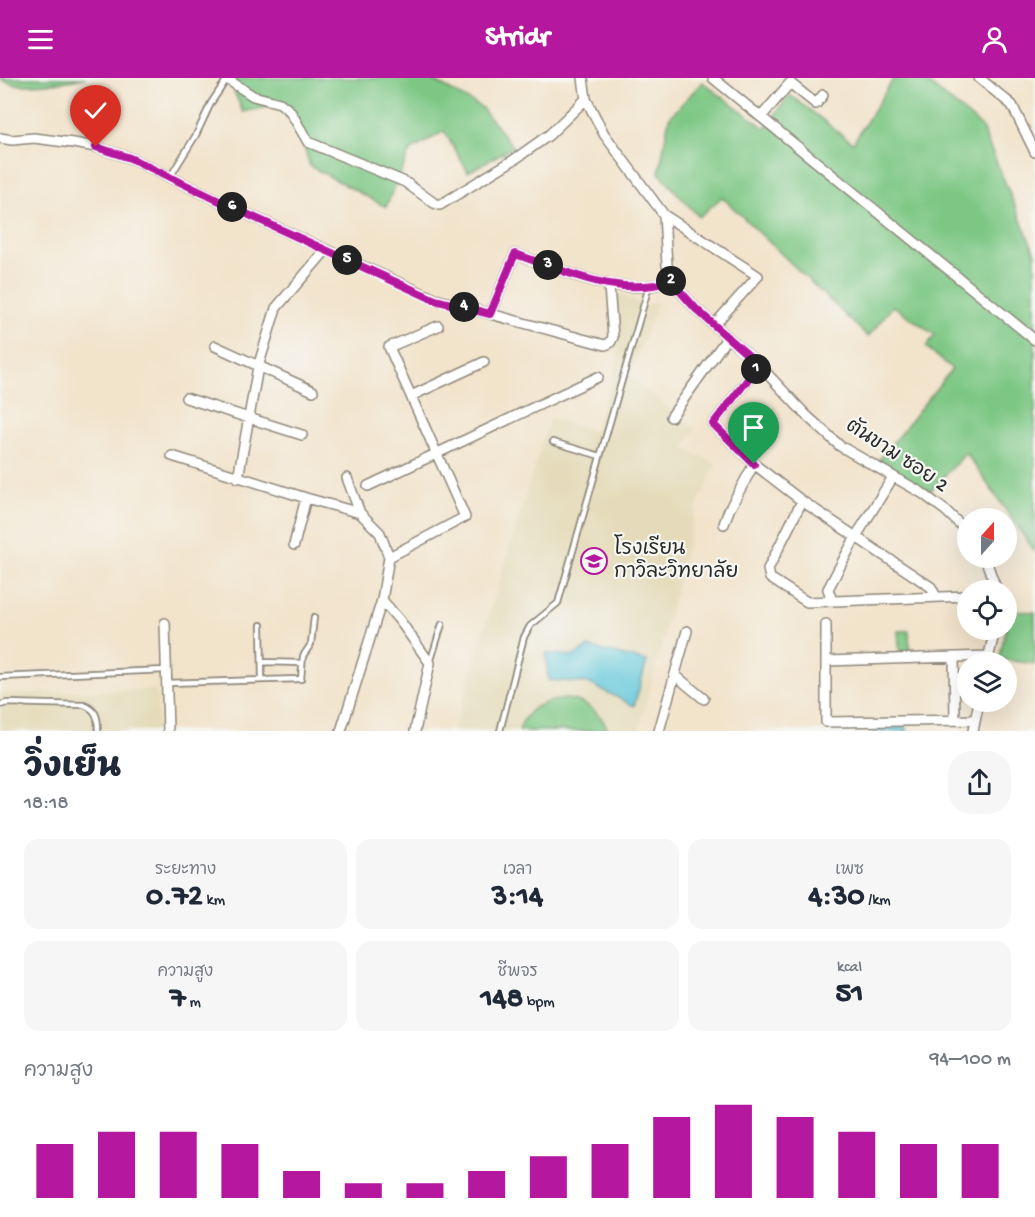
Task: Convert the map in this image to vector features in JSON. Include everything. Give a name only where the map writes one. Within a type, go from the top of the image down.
[{"type":"street","points":[[583,78],[586,99],[604,134],[664,215],[758,276],[714,326]]},
{"type":"street","points":[[713,78],[1035,340]]},
{"type":"street","points":[[979,78],[1012,105],[1031,132],[1035,152]]},
{"type":"street","points":[[227,79],[253,96],[280,103],[290,111],[308,142],[405,182],[440,205],[515,159],[549,135],[586,99]]},
{"type":"street","points":[[761,117],[790,83],[816,104],[823,95]]},
{"type":"street","points":[[0,138],[34,138],[96,147],[130,158],[435,300],[605,345],[610,343],[613,337],[609,286]]},
{"type":"street","points":[[490,314],[515,254],[609,286],[634,288],[671,281],[667,265],[664,215]]},
{"type":"street","points":[[237,478],[258,367],[276,308],[326,250]]},
{"type":"street","name":"ตันขาม ซอย 2","points":[[671,281],[714,326],[759,365],[806,415],[840,446],[922,493],[957,522]]},
{"type":"street","points":[[389,557],[465,517],[389,347],[438,326]]},
{"type":"street","points":[[671,417],[727,338]]},
{"type":"street","points":[[215,346],[313,391]]},
{"type":"street","points":[[411,396],[484,362]]},
{"type":"street","points":[[759,365],[713,424],[754,464],[855,538],[931,587],[936,597]]},
{"type":"street","points":[[368,486],[598,377]]},
{"type":"street","points":[[186,398],[302,435]]},
{"type":"street","points":[[172,456],[237,478],[360,513]]},
{"type":"street","points":[[724,524],[754,464]]},
{"type":"street","points":[[832,600],[828,589],[855,538],[893,477]]},
{"type":"street","points":[[341,731],[382,600],[389,557],[380,533],[360,513],[347,478]]},
{"type":"street","points":[[294,545],[306,498]]},
{"type":"street","points":[[802,501],[768,569],[770,578],[807,602],[957,596]]},
{"type":"street","points":[[382,600],[430,663],[415,731]]},
{"type":"street","points":[[165,623],[168,731]]},
{"type":"street","points":[[826,624],[826,722],[975,720]]},
{"type":"street","points":[[659,731],[687,631]]},
{"type":"street","points":[[954,658],[955,720]]},
{"type":"street","points":[[826,662],[957,658]]},
{"type":"street","points":[[675,675],[705,699]]},
{"type":"street","points":[[973,731],[977,712]]},
{"type":"lane","points":[[170,177],[227,79]]},
{"type":"lane","points":[[500,731],[524,637],[531,626],[558,603],[649,286]]},
{"type":"lane","points":[[553,442],[600,456]]},
{"type":"lane","points":[[166,683],[301,679],[303,656],[311,644],[314,617]]},
{"type":"lane","points":[[430,663],[442,624]]},
{"type":"lane","points":[[261,625],[262,680]]},
{"type":"lane","points":[[262,662],[302,663]]},
{"type":"lane","points":[[0,677],[166,670]]},
{"type":"lane","points":[[0,705],[7,703],[84,705],[92,708],[96,713],[98,731]]},
{"type":"shaded area","name":"โรงเรียน กาวิละวิทยาลัย","points":[[614,292],[644,305],[658,302],[629,376],[695,429],[684,448],[716,463],[697,507],[639,731],[453,731],[550,417],[594,431],[618,356]]},
{"type":"shaded area","points":[[157,689],[158,731],[0,731],[0,694]]},
{"type":"green space","points":[[0,78],[86,78],[29,85],[7,82]]},
{"type":"green space","points":[[228,78],[429,78],[481,107],[513,147],[468,172],[444,131],[410,151],[386,207],[310,166],[301,138],[280,105],[243,112]]},
{"type":"green space","points":[[894,78],[922,78],[981,126],[1035,253],[1035,552],[1017,526],[1017,508],[1004,508],[966,453],[930,491],[878,461],[952,369],[926,347],[935,335],[893,306],[868,337],[722,197],[699,217],[659,173],[669,118],[702,82],[765,128],[790,95],[853,143]]},
{"type":"green space","points":[[1017,611],[1035,612],[1035,664],[1017,662],[1017,652],[1001,652],[1003,640],[1017,640]]},
{"type":"green space","points":[[898,631],[909,631],[910,656],[900,657]]},
{"type":"green space","points":[[566,699],[580,702],[592,709],[609,731],[519,731],[526,716],[536,707],[550,701]]},
{"type":"water","points":[[588,647],[647,661],[634,706],[588,683],[548,680],[546,653],[574,656]]},
{"type":"water","points":[[903,725],[908,731],[874,731],[874,726]]},
{"type":"place","name":"โรงเรียน กาวิละวิทยาลัย","points":[[594,561]]},
{"type":"route","points":[[96,147],[130,158],[435,300],[490,314],[515,254],[609,286],[634,288],[671,281],[696,309],[759,365],[713,424],[754,464]]}]
